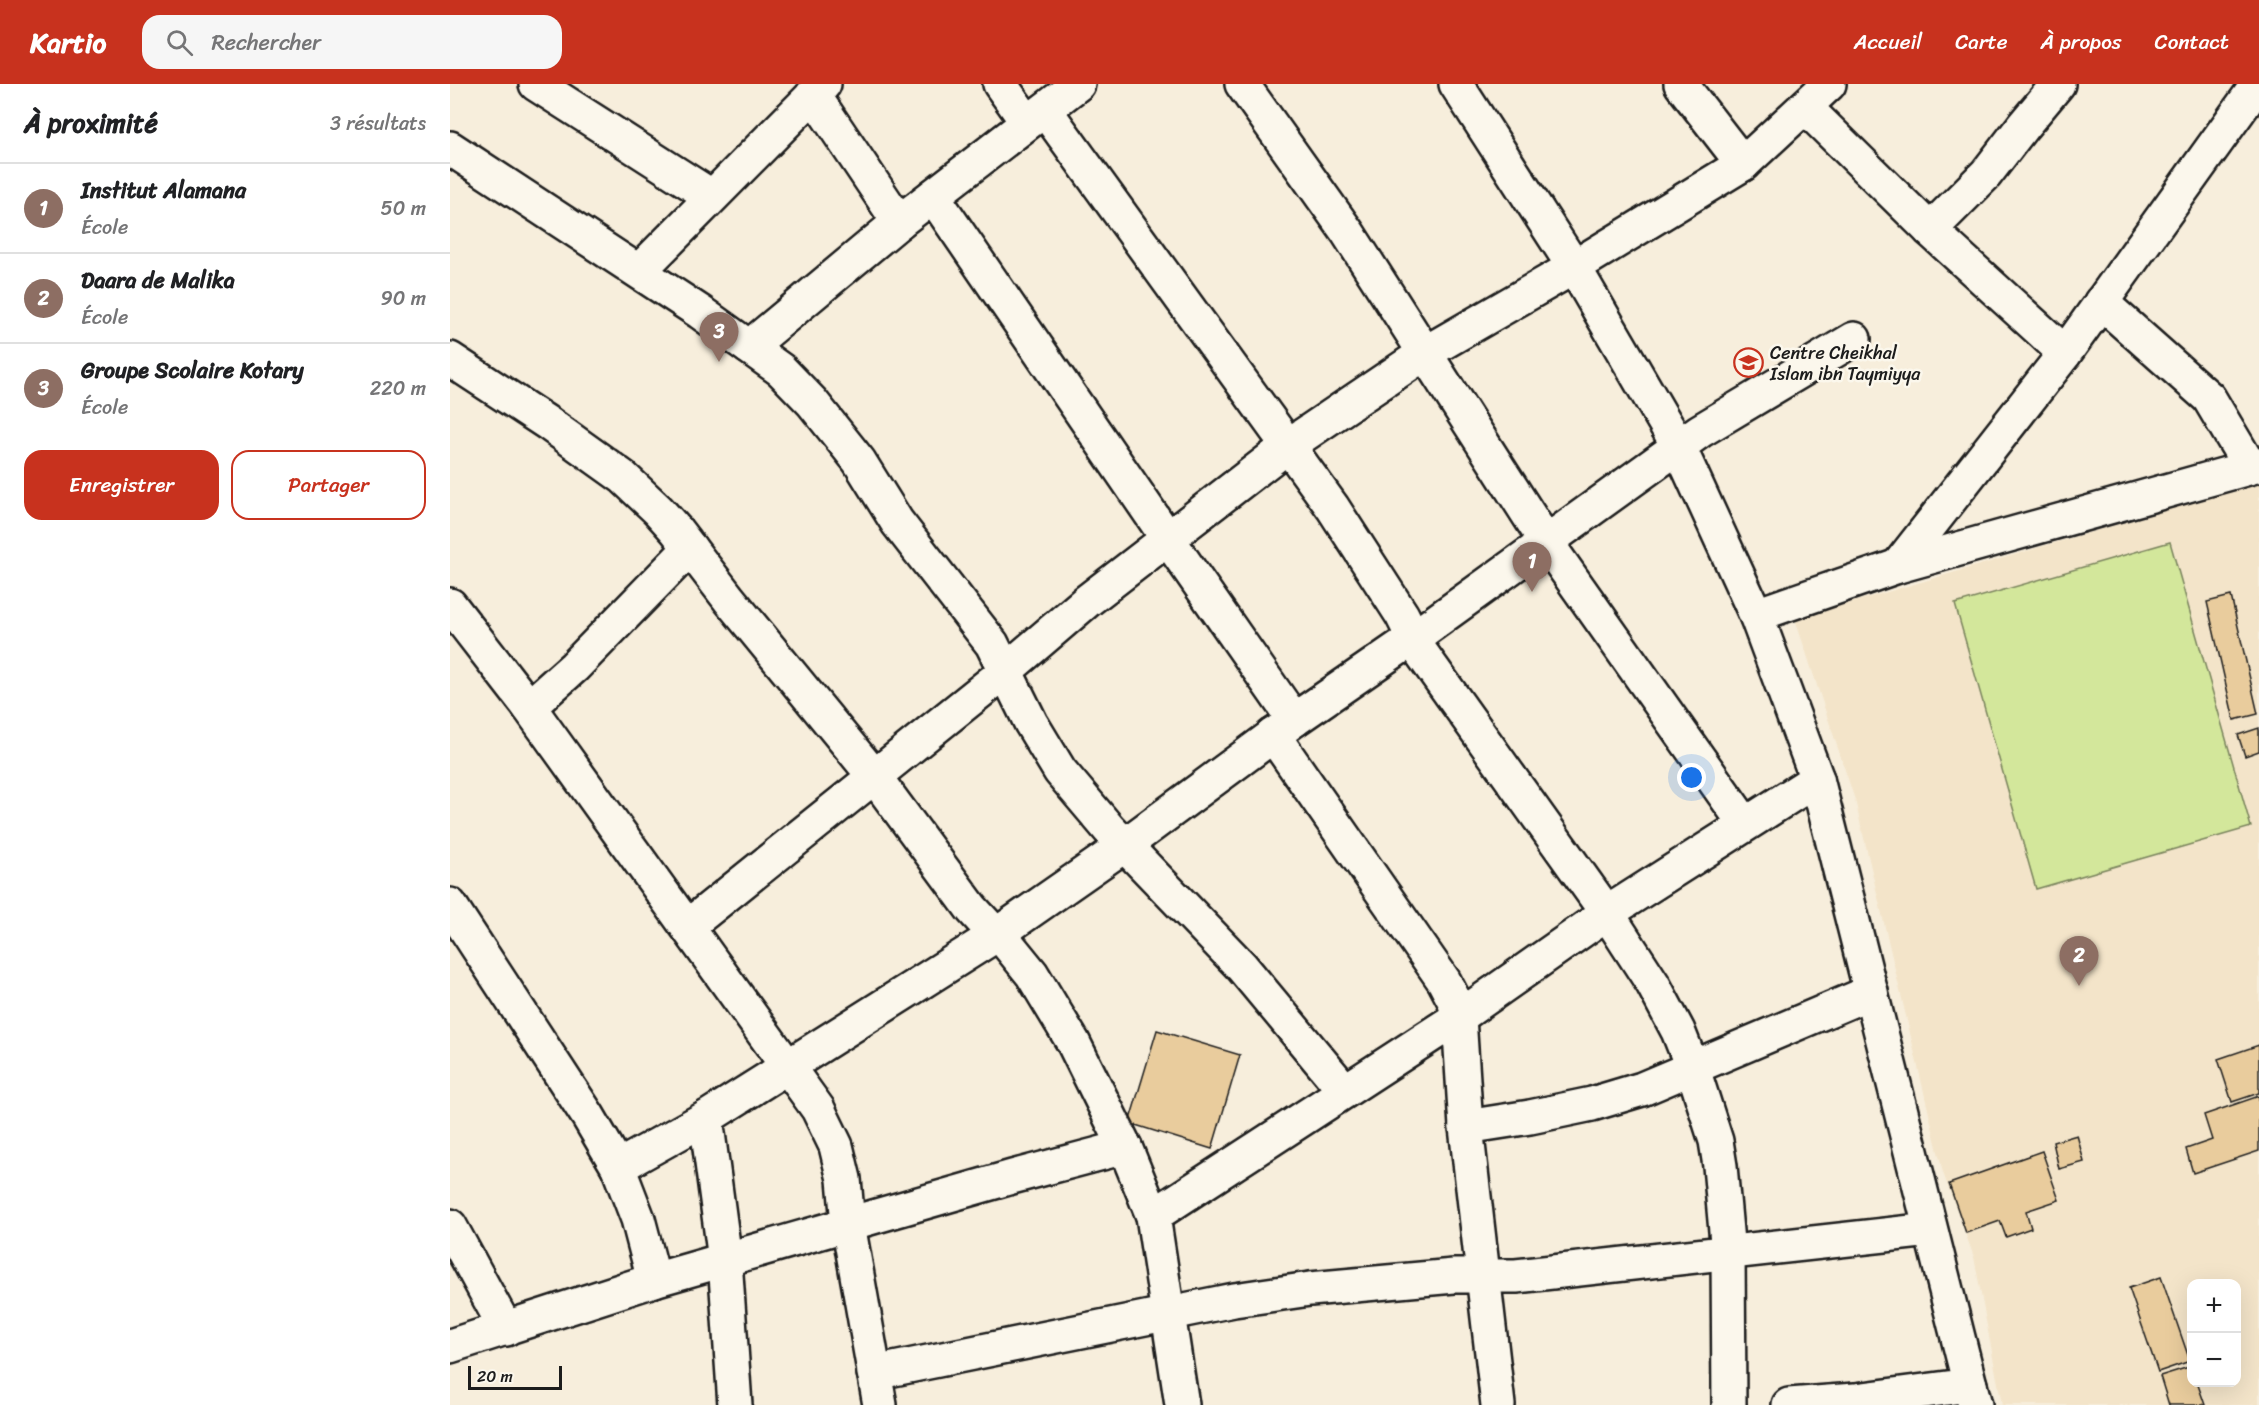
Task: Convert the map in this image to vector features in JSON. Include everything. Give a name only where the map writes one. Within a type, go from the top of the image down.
[{"type":"street","points":[[536,84],[711,196]]},
{"type":"street","points":[[1000,84],[1036,116],[1289,445],[1370,564],[1402,615],[1413,638],[1607,913],[1653,984],[1678,1031],[1716,1141],[1728,1253],[1730,1405]]},
{"type":"street","points":[[749,347],[899,222],[1078,84]]},
{"type":"street","points":[[1242,84],[1348,233],[1545,542],[1745,824]]},
{"type":"street","points":[[1456,84],[1574,267],[1679,447],[1756,615],[1817,778],[1972,1395],[1789,1405]]},
{"type":"street","points":[[1681,84],[1743,164]]},
{"type":"street","points":[[688,926],[1087,601],[1289,445],[1425,353],[1574,267],[1743,164],[1829,84]]},
{"type":"street","points":[[1930,230],[1986,174],[2058,84]]},
{"type":"street","points":[[639,271],[818,89],[899,222]]},
{"type":"street","points":[[1898,566],[2065,353],[2257,90]]},
{"type":"street","points":[[1805,107],[1930,230],[2065,353]]},
{"type":"street","points":[[450,147],[639,271],[781,370],[826,418],[859,461],[897,522],[992,644],[1031,723],[1060,771],[1125,845],[1242,967],[1345,1091]]},
{"type":"street","points":[[933,196],[1168,539],[1454,1000],[1459,1017],[1466,1127],[1498,1405]]},
{"type":"street","points":[[1756,615],[1898,566],[2255,466],[2210,398],[2101,302]]},
{"type":"street","points":[[618,1167],[706,1118],[996,935],[1125,845],[1284,728],[1700,431],[1854,339]]},
{"type":"street","points":[[450,359],[549,424],[623,477],[658,510],[874,776],[972,909],[996,935],[1006,942],[1032,974],[1072,1042],[1125,1147],[1153,1216],[1182,1405]]},
{"type":"street","points":[[529,707],[574,667],[690,548]]},
{"type":"street","points":[[450,605],[529,707],[818,1109],[836,1146],[844,1179],[848,1224],[880,1405]]},
{"type":"street","points":[[1153,1216],[1459,1017],[1607,913],[1817,778]]},
{"type":"street","points":[[450,905],[588,1116],[618,1167],[638,1219],[654,1280]]},
{"type":"street","points":[[1466,1127],[1592,1104],[1642,1089],[1871,992]]},
{"type":"street","points":[[706,1118],[724,1260],[735,1405]]},
{"type":"street","points":[[450,1346],[654,1280],[1012,1177],[1125,1147]]},
{"type":"street","points":[[450,1226],[506,1329]]},
{"type":"street","points":[[874,1373],[1167,1312],[1310,1289],[1454,1276],[1516,1276],[1930,1230]]},
{"type":"shaded area","points":[[2259,483],[2259,1405],[2002,1405],[1974,1257],[1943,1173],[1855,800],[1795,619]]},
{"type":"green space","points":[[2170,542],[2251,827],[2036,889],[1955,604]]},
{"type":"building","points":[[2231,596],[2258,714],[2234,720],[2207,602]]},
{"type":"building","points":[[2259,728],[2259,751],[2245,756],[2238,735]]},
{"type":"building","points":[[1157,1030],[1240,1055],[1212,1149],[1129,1123]]},
{"type":"building","points":[[2259,1045],[2259,1093],[2232,1102],[2218,1059]]},
{"type":"building","points":[[2259,1096],[2259,1151],[2193,1173],[2186,1149],[2212,1140],[2204,1115]]},
{"type":"building","points":[[2077,1135],[2084,1162],[2059,1169],[2053,1142]]},
{"type":"building","points":[[2042,1151],[2059,1200],[2026,1211],[2031,1228],[2006,1237],[2000,1221],[1966,1233],[1949,1184]]},
{"type":"building","points":[[2161,1277],[2187,1352],[2187,1362],[2158,1372],[2129,1288]]},
{"type":"building","points":[[2187,1368],[2187,1387],[2199,1387],[2205,1405],[2169,1405],[2160,1376]]},
{"type":"place","name":"Groupe Scolaire Kotary","points":[[719,362]]},
{"type":"place","name":"Centre Cheikhal Islam ibn Taymiyya","points":[[1749,363]]},
{"type":"place","name":"Institut Alamana","points":[[1532,592]]},
{"type":"place","name":"Daara de Malika","points":[[2079,986]]}]
